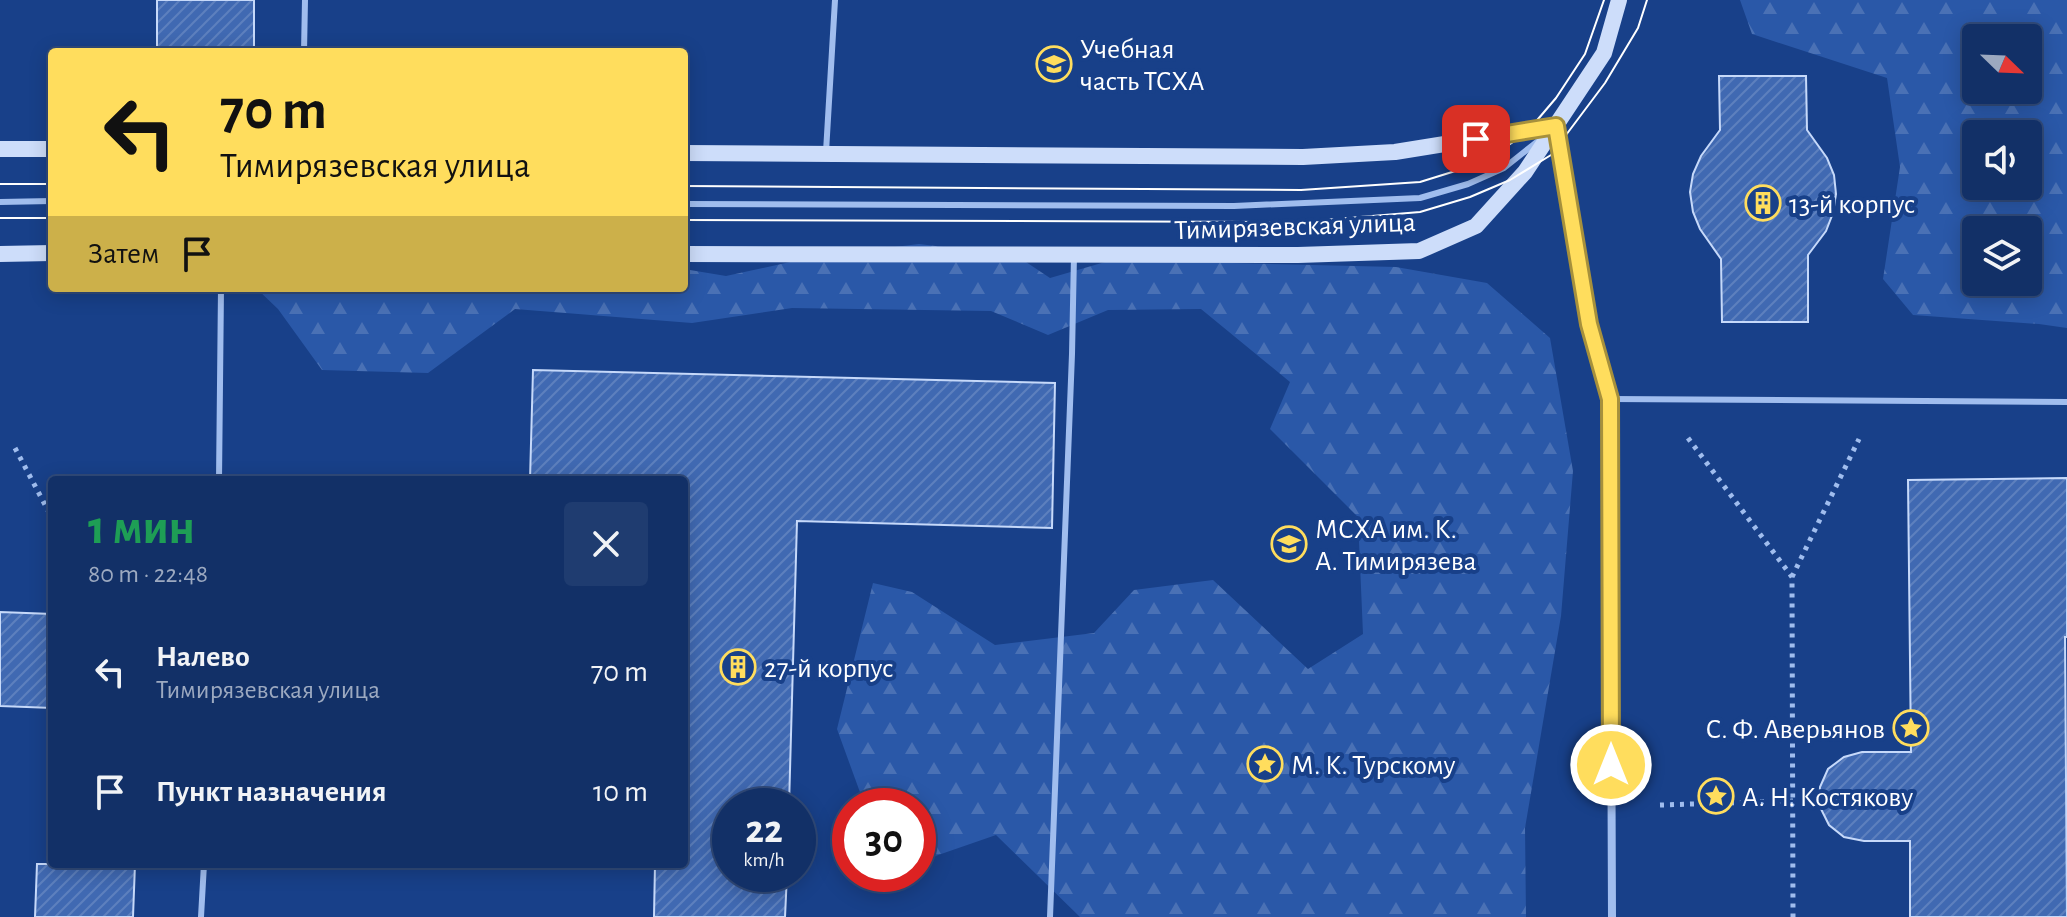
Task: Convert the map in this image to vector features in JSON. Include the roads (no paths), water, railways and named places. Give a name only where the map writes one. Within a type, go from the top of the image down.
[{"type":"main road","name":"Тимирязевская улица","points":[[688,254],[1298,255],[1419,251],[1476,226],[1525,172],[1604,53],[1619,0]]},
{"type":"main road","points":[[688,153],[1303,157],[1395,152],[1556,126]]},
{"type":"main road","points":[[0,149],[48,149]]},
{"type":"main road","points":[[0,254],[48,253]]},
{"type":"street","points":[[1556,126],[1589,324],[1610,399],[1612,917]]},
{"type":"lane","points":[[304,48],[305,0]]},
{"type":"lane","points":[[826,154],[835,0]]},
{"type":"lane","points":[[688,204],[1234,206],[1420,198],[1468,184],[1504,168],[1556,126]]},
{"type":"lane","points":[[0,202],[48,201]]},
{"type":"lane","points":[[1050,917],[1074,255]]},
{"type":"lane","points":[[219,476],[221,292]]},
{"type":"lane","points":[[1610,399],[2067,402]]},
{"type":"lane","points":[[201,917],[204,868]]},
{"type":"tram line","points":[[688,186],[1301,190],[1420,182],[1465,168],[1496,154],[1527,132],[1556,98],[1585,54],[1604,0]]},
{"type":"tram line","points":[[688,220],[1300,222],[1420,212],[1470,197],[1510,180],[1551,155],[1605,83],[1638,28],[1647,0]]},
{"type":"tram line","points":[[0,184],[48,184]]},
{"type":"tram line","points":[[0,218],[48,218]]},
{"type":"place","name":"Учебная часть ТСХА","points":[[1054,64]]},
{"type":"place","name":"13-й корпус","points":[[1763,203]]},
{"type":"place","name":"МСХА им. К. А. Тимирязева","points":[[1289,544]]},
{"type":"place","name":"27-й корпус","points":[[738,667]]},
{"type":"place","name":"С. Ф. Аверьянов","points":[[1911,728]]},
{"type":"place","name":"М. К. Турскому","points":[[1265,764]]},
{"type":"place","name":"А. Н. Костякову","points":[[1716,796]]}]
